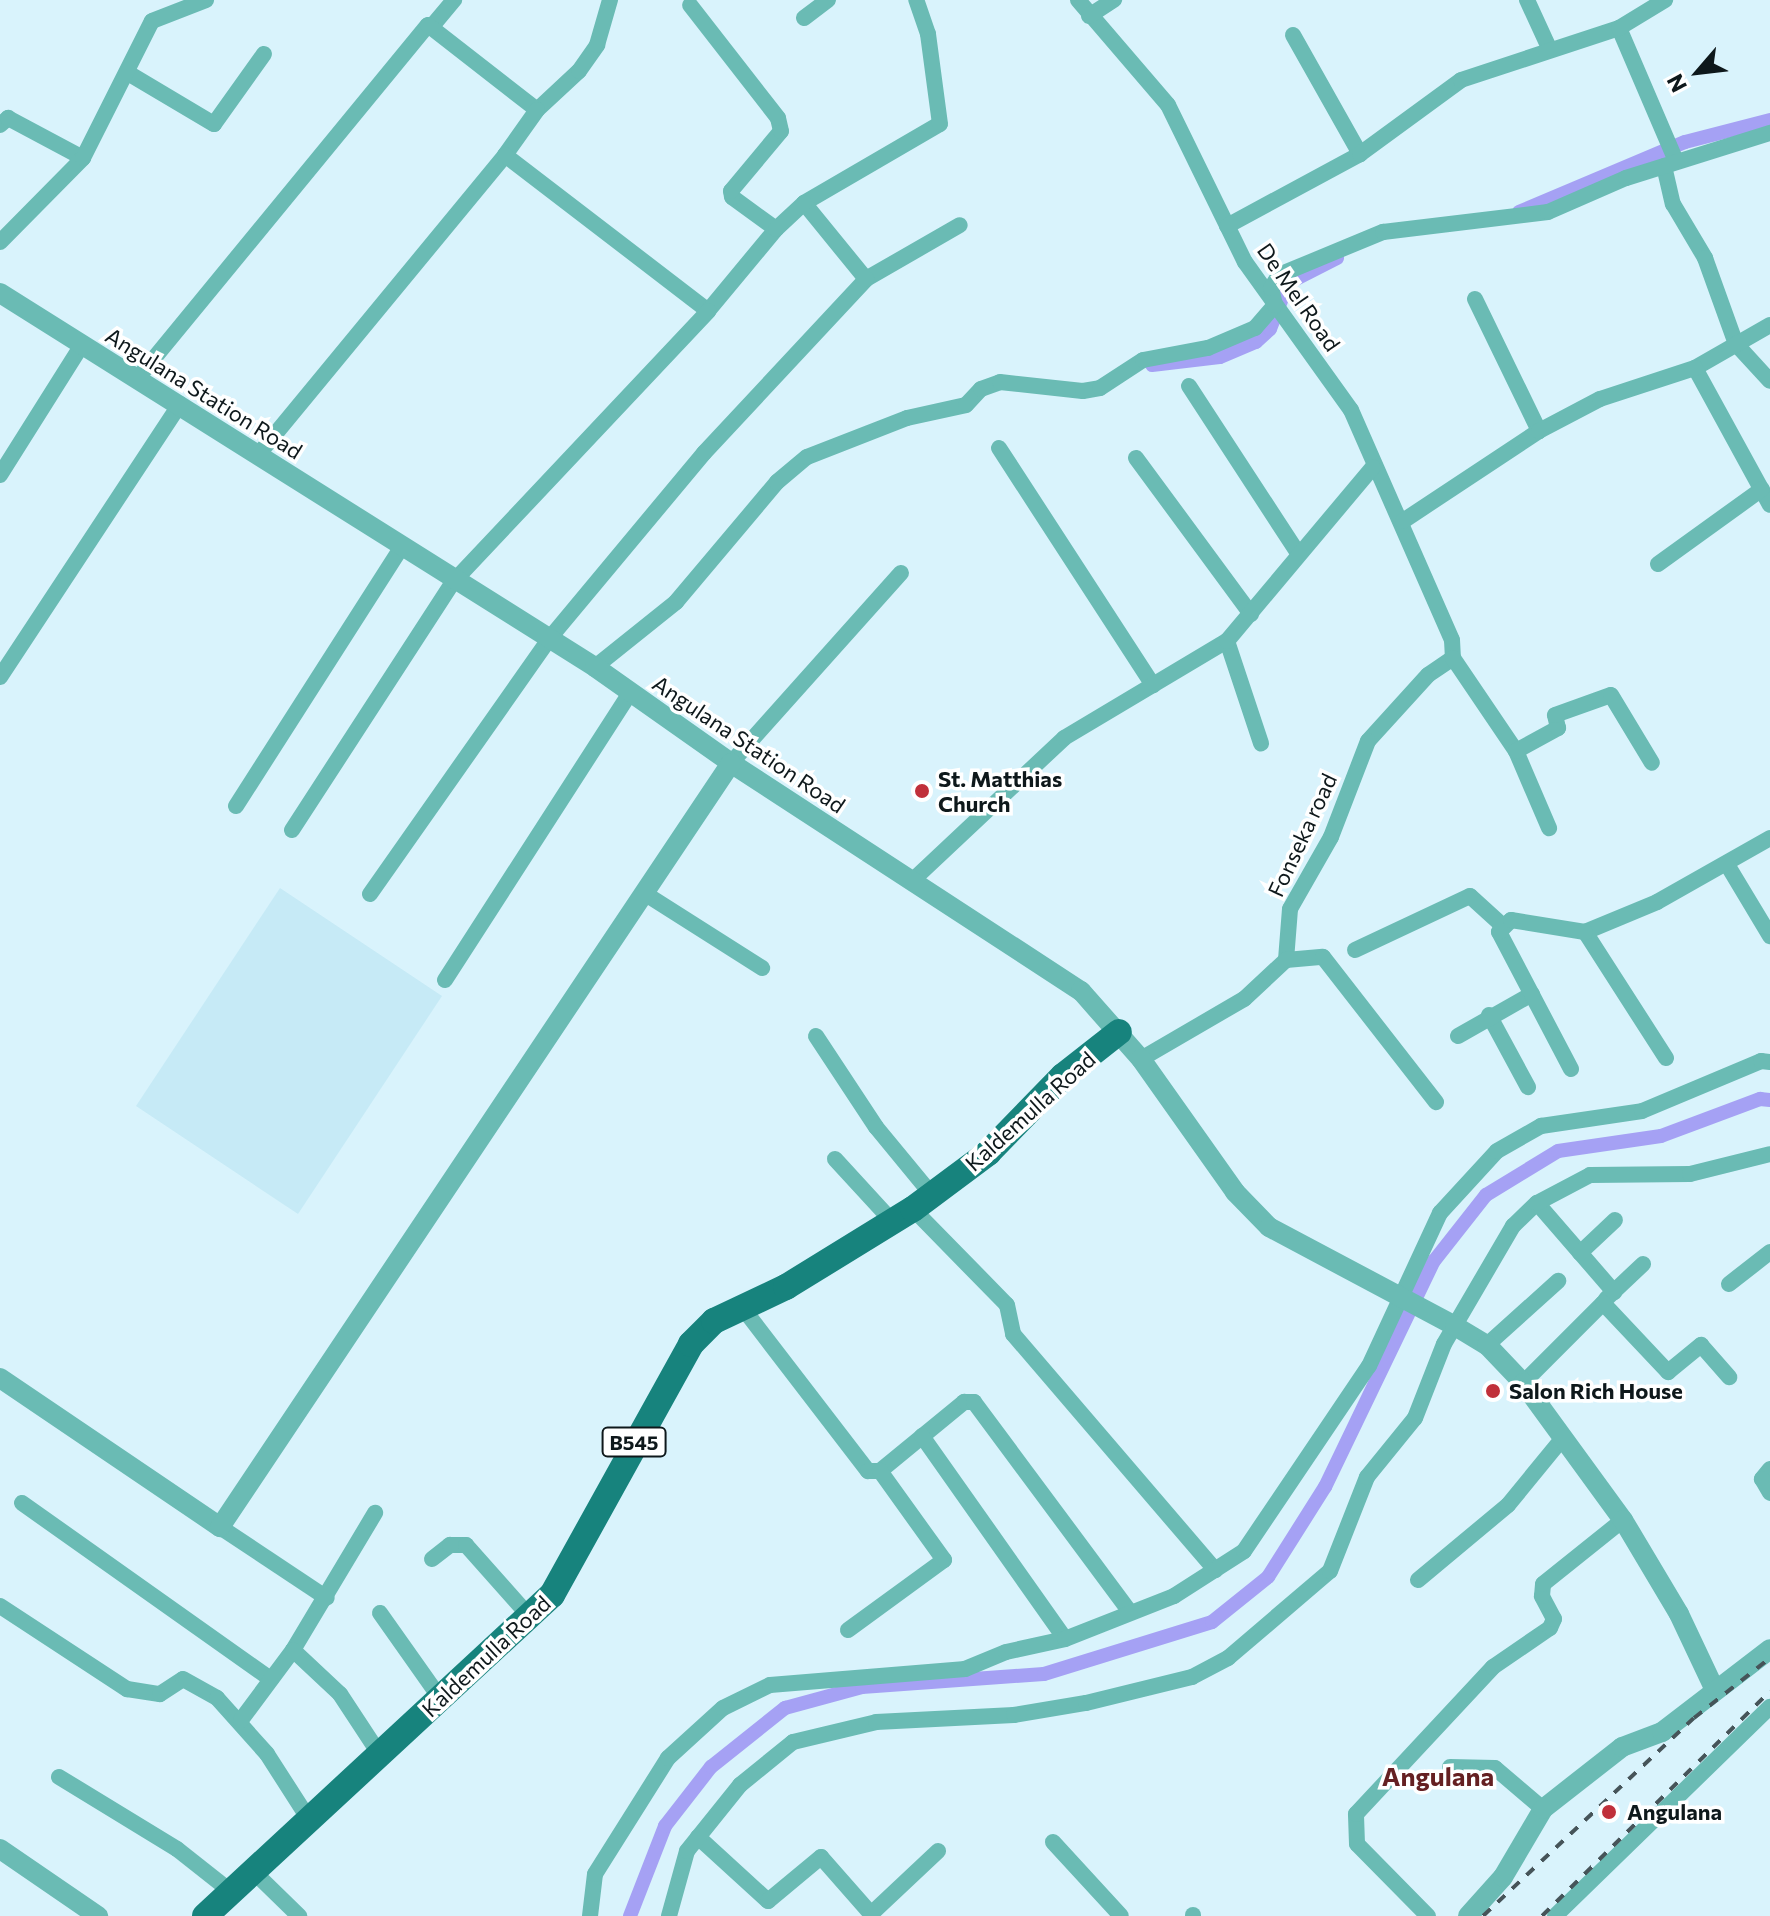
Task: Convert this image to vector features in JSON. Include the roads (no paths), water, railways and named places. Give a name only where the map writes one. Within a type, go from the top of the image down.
[{"type":"main road","name":"Kaldemulla Road","points":[[205,1916],[234,1894],[562,1584],[585,1528],[691,1344],[714,1321],[786,1287],[913,1209],[988,1153],[1063,1076],[1119,1032]]},
{"type":"street","points":[[0,242],[83,158],[152,21],[206,0]]},
{"type":"street","points":[[137,379],[424,29],[433,25],[454,0]]},
{"type":"street","points":[[258,455],[505,155],[537,110],[579,71],[597,45],[610,0]]},
{"type":"street","points":[[804,18],[828,0]]},
{"type":"street","points":[[292,830],[454,581],[708,311],[776,229],[804,203],[940,124],[928,34],[916,0]]},
{"type":"street","name":"De Mel Road","points":[[1078,0],[1089,16],[1149,78],[1168,105],[1227,226],[1275,305],[1351,410],[1373,467],[1403,521],[1452,640],[1453,658]]},
{"type":"street","points":[[1089,16],[1114,0]]},
{"type":"street","points":[[1527,0],[1550,50]]},
{"type":"street","points":[[1227,226],[1360,154],[1461,80],[1619,28],[1665,0]]},
{"type":"street","points":[[690,5],[778,118],[781,131],[731,191],[732,197],[776,229]]},
{"type":"street","points":[[433,25],[537,110]]},
{"type":"street","points":[[1619,28],[1670,141],[1673,204],[1705,258],[1736,344],[1770,381]]},
{"type":"street","points":[[1293,35],[1360,154]]},
{"type":"street","points":[[128,73],[214,124],[264,54]]},
{"type":"street","points":[[0,125],[8,118],[83,158]]},
{"type":"street","points":[[595,667],[676,602],[777,482],[807,457],[907,418],[966,405],[981,389],[1000,382],[1083,391],[1100,388],[1143,360],[1208,348],[1255,328],[1275,305],[1271,288],[1279,275],[1383,232],[1518,220],[1670,164],[1770,133]]},
{"type":"street","points":[[505,155],[708,311]]},
{"type":"street","points":[[804,203],[866,279]]},
{"type":"street","points":[[370,894],[549,639],[704,453],[866,279],[960,225]]},
{"type":"street","name":"Angulana Station Road","points":[[0,293],[180,404],[401,548],[595,667],[731,763],[1081,991],[1141,1059],[1235,1192],[1269,1227],[1404,1302]]},
{"type":"street","points":[[1475,299],[1539,431]]},
{"type":"street","points":[[1403,521],[1539,431],[1600,399],[1695,368],[1770,325]]},
{"type":"street","points":[[0,475],[82,345]]},
{"type":"street","points":[[1695,368],[1770,505]]},
{"type":"street","points":[[1189,386],[1298,553]]},
{"type":"street","points":[[0,677],[180,404]]},
{"type":"street","points":[[999,448],[1153,685]]},
{"type":"street","points":[[1136,458],[1251,614]]},
{"type":"street","points":[[913,880],[1064,738],[1153,685],[1197,664],[1227,641],[1373,467]]},
{"type":"street","points":[[1658,564],[1762,489]]},
{"type":"street","points":[[236,806],[401,548]]},
{"type":"street","points":[[220,1527],[731,763],[901,573]]},
{"type":"street","points":[[1227,641],[1261,743]]},
{"type":"street","points":[[1453,658],[1516,751],[1549,828]]},
{"type":"street","name":"Fonseka road","points":[[1286,960],[1290,909],[1331,837],[1368,741],[1428,675],[1453,658]]},
{"type":"street","points":[[445,980],[630,693]]},
{"type":"street","points":[[1516,751],[1558,728],[1555,715],[1611,695],[1652,763]]},
{"type":"street","points":[[1571,1069],[1499,932],[1503,926],[1511,920],[1544,921],[1585,932],[1728,866],[1770,838]]},
{"type":"street","points":[[1728,866],[1770,936]]},
{"type":"street","points":[[644,893],[762,968]]},
{"type":"street","points":[[1355,950],[1470,896],[1503,926]]},
{"type":"street","points":[[1585,932],[1666,1058]]},
{"type":"street","points":[[1141,1059],[1244,999],[1286,960],[1323,957],[1436,1102]]},
{"type":"street","points":[[1458,1036],[1489,1015],[1532,994]]},
{"type":"street","points":[[1489,1015],[1528,1087]]},
{"type":"street","points":[[816,1036],[876,1127],[913,1209]]},
{"type":"street","points":[[590,1916],[595,1874],[668,1758],[723,1708],[770,1685],[965,1669],[1006,1652],[1065,1639],[1129,1611],[1174,1596],[1244,1551],[1369,1366],[1404,1302],[1440,1213],[1497,1151],[1541,1126],[1642,1111],[1770,1062]]},
{"type":"street","points":[[673,1913],[687,1851],[740,1785],[793,1742],[876,1722],[1014,1715],[1086,1703],[1192,1677],[1228,1658],[1330,1571],[1367,1477],[1415,1418],[1448,1322],[1513,1226],[1537,1203],[1590,1175],[1690,1174],[1770,1154]]},
{"type":"street","points":[[835,1159],[913,1209],[1007,1305],[1013,1334],[1215,1570]]},
{"type":"street","points":[[1537,1203],[1580,1253],[1609,1297],[1668,1372],[1701,1345],[1729,1377]]},
{"type":"street","points":[[1580,1253],[1615,1220]]},
{"type":"street","points":[[1729,1284],[1770,1252]]},
{"type":"street","points":[[1523,1383],[1643,1264]]},
{"type":"street","points":[[1487,1345],[1558,1281]]},
{"type":"street","points":[[1404,1302],[1448,1322],[1487,1345],[1523,1383],[1623,1520],[1679,1614],[1715,1690]]},
{"type":"street","points":[[742,1307],[860,1466],[880,1471],[944,1560],[848,1630]]},
{"type":"street","points":[[0,1378],[327,1598]]},
{"type":"street","points":[[880,1471],[964,1402],[974,1402],[1129,1611]]},
{"type":"street","points":[[922,1436],[1065,1639]]},
{"type":"street","points":[[1418,1580],[1508,1505],[1562,1439]]},
{"type":"street","points":[[1770,1469],[1762,1479],[1770,1493]]},
{"type":"street","points":[[22,1503],[271,1679]]},
{"type":"street","points":[[241,1720],[327,1598],[375,1513]]},
{"type":"street","points":[[1428,1916],[1357,1844],[1356,1814],[1388,1773],[1493,1667],[1550,1628],[1554,1619],[1542,1596],[1543,1584],[1623,1520]]},
{"type":"street","points":[[432,1559],[450,1545],[466,1545],[529,1616]]},
{"type":"street","points":[[0,1606],[127,1689],[160,1694],[183,1679],[217,1698],[241,1720],[310,1821]]},
{"type":"street","points":[[380,1613],[440,1698]]},
{"type":"street","points":[[1468,1916],[1503,1877],[1543,1809],[1622,1747],[1662,1732],[1770,1649]]},
{"type":"street","points":[[293,1650],[340,1694],[380,1755]]},
{"type":"street","points":[[1555,1916],[1770,1707]]},
{"type":"street","points":[[1450,1767],[1495,1768],[1543,1809]]},
{"type":"street","points":[[59,1777],[177,1849],[234,1894]]},
{"type":"street","points":[[698,1837],[768,1901],[821,1857],[870,1915],[938,1851]]},
{"type":"street","points":[[1053,1842],[1121,1916]]},
{"type":"street","points":[[0,1849],[98,1916]]},
{"type":"street","points":[[255,1873],[299,1916]]},
{"type":"waterway","points":[[1519,212],[1685,142],[1770,120]]},
{"type":"waterway","points":[[1152,365],[1220,357],[1256,342],[1270,329],[1288,283],[1337,258]]},
{"type":"waterway","points":[[630,1916],[665,1826],[711,1767],[785,1708],[862,1687],[1044,1674],[1212,1622],[1268,1577],[1325,1487],[1434,1261],[1486,1195],[1558,1151],[1661,1136],[1760,1099],[1770,1100]]},
{"type":"railway","points":[[1483,1916],[1694,1718],[1770,1658]]},
{"type":"railway","points":[[1542,1916],[1770,1691]]},
{"type":"place","name":"St. Matthias Church","points":[[922,791]]},
{"type":"place","name":"Salon Rich House","points":[[1493,1391]]},
{"type":"place","name":"Angulana","points":[[1609,1812]]},
{"type":"district","name":"Angulana","points":[[1438,1776]]}]
